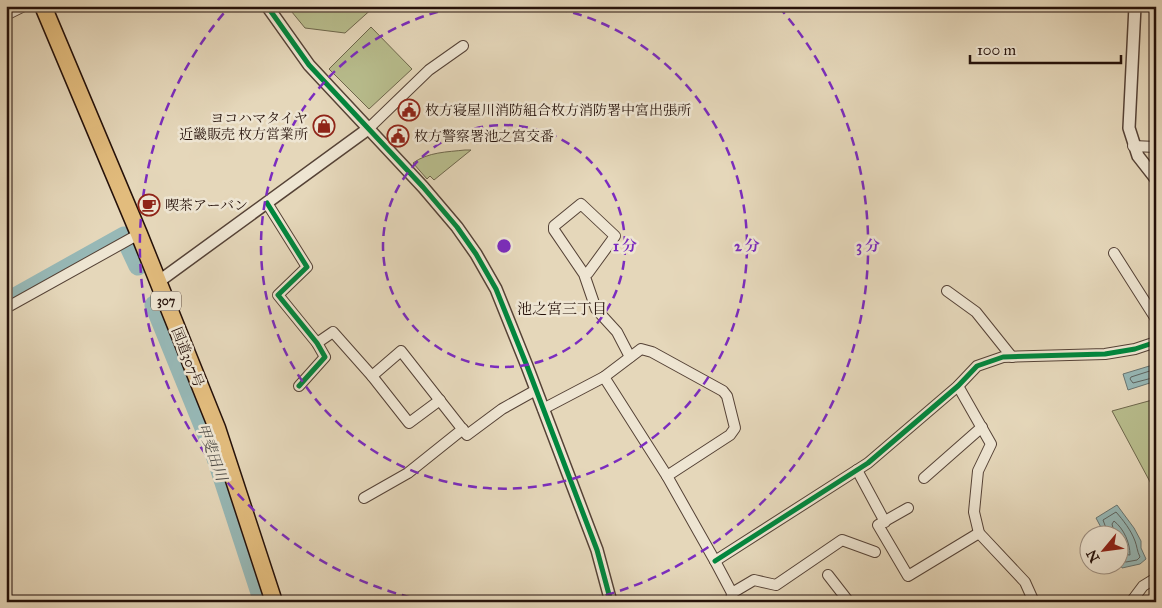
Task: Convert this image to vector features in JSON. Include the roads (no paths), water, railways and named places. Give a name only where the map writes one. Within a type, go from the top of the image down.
[{"type":"highway","name":"国道307号","points":[[43,6],[131,238],[158,282],[217,428],[274,602]]},
{"type":"street","points":[[6,14],[24,6]]},
{"type":"street","points":[[267,6],[309,65],[458,227],[496,288],[597,550],[611,602]]},
{"type":"street","points":[[1135,6],[1129,128],[1138,156],[1156,179]]},
{"type":"street","points":[[158,282],[368,130],[429,70],[463,46]]},
{"type":"street","points":[[1134,146],[1156,147]]},
{"type":"street","points":[[267,203],[307,267],[278,294],[326,357],[299,386]]},
{"type":"street","points":[[584,274],[588,272],[615,236],[581,204],[554,226],[554,230],[584,274],[596,310],[617,332],[630,357]]},
{"type":"street","points":[[6,308],[131,238]]},
{"type":"street","points":[[1114,253],[1156,319]]},
{"type":"street","points":[[947,291],[976,312],[1012,357]]},
{"type":"street","points":[[317,343],[333,332],[372,376],[409,423],[440,400]]},
{"type":"street","points":[[716,561],[868,463],[958,386],[978,366],[1003,357],[1105,354],[1135,349],[1156,342]]},
{"type":"street","points":[[543,409],[604,377],[641,349],[652,352],[723,391],[727,396],[735,428],[730,435],[667,476]]},
{"type":"street","points":[[372,376],[401,352],[467,435],[502,409],[536,390]]},
{"type":"street","points":[[604,377],[667,476],[716,561],[731,598],[754,580],[776,585],[842,540],[875,552]]},
{"type":"street","points":[[958,386],[991,444],[978,471],[974,512],[980,534],[1025,582],[1034,602]]},
{"type":"street","points":[[924,478],[982,427]]},
{"type":"street","points":[[364,498],[408,473],[463,429]]},
{"type":"street","points":[[857,470],[885,522]]},
{"type":"street","points":[[908,508],[878,526],[908,576],[980,534]]},
{"type":"street","points":[[828,575],[849,602]]},
{"type":"street","points":[[1131,602],[1143,586],[1156,578]]},
{"type":"water","points":[[1156,364],[1156,381],[1128,390],[1123,374]]},
{"type":"water","points":[[1117,505],[1141,541],[1141,548],[1146,559],[1140,564],[1130,566],[1130,526],[1100,526],[1096,518]]},
{"type":"waterway","name":"甲斐田川","points":[[6,302],[124,236],[138,266]]},
{"type":"waterway","name":"甲斐田川","points":[[154,305],[215,455],[263,602]]},
{"type":"place","name":"枚方寝屋川消防組合枚方消防署中宮出張所","points":[[409,110]]},
{"type":"place","name":"ヨコハマタイヤ 近畿販売 枚方営業所","points":[[324,126]]},
{"type":"place","name":"枚方警察署池之宮交番","points":[[398,136]]},
{"type":"place","name":"喫茶アーバン","points":[[149,205]]},
{"type":"district","name":"池之宮三丁目","points":[[562,309]]}]
